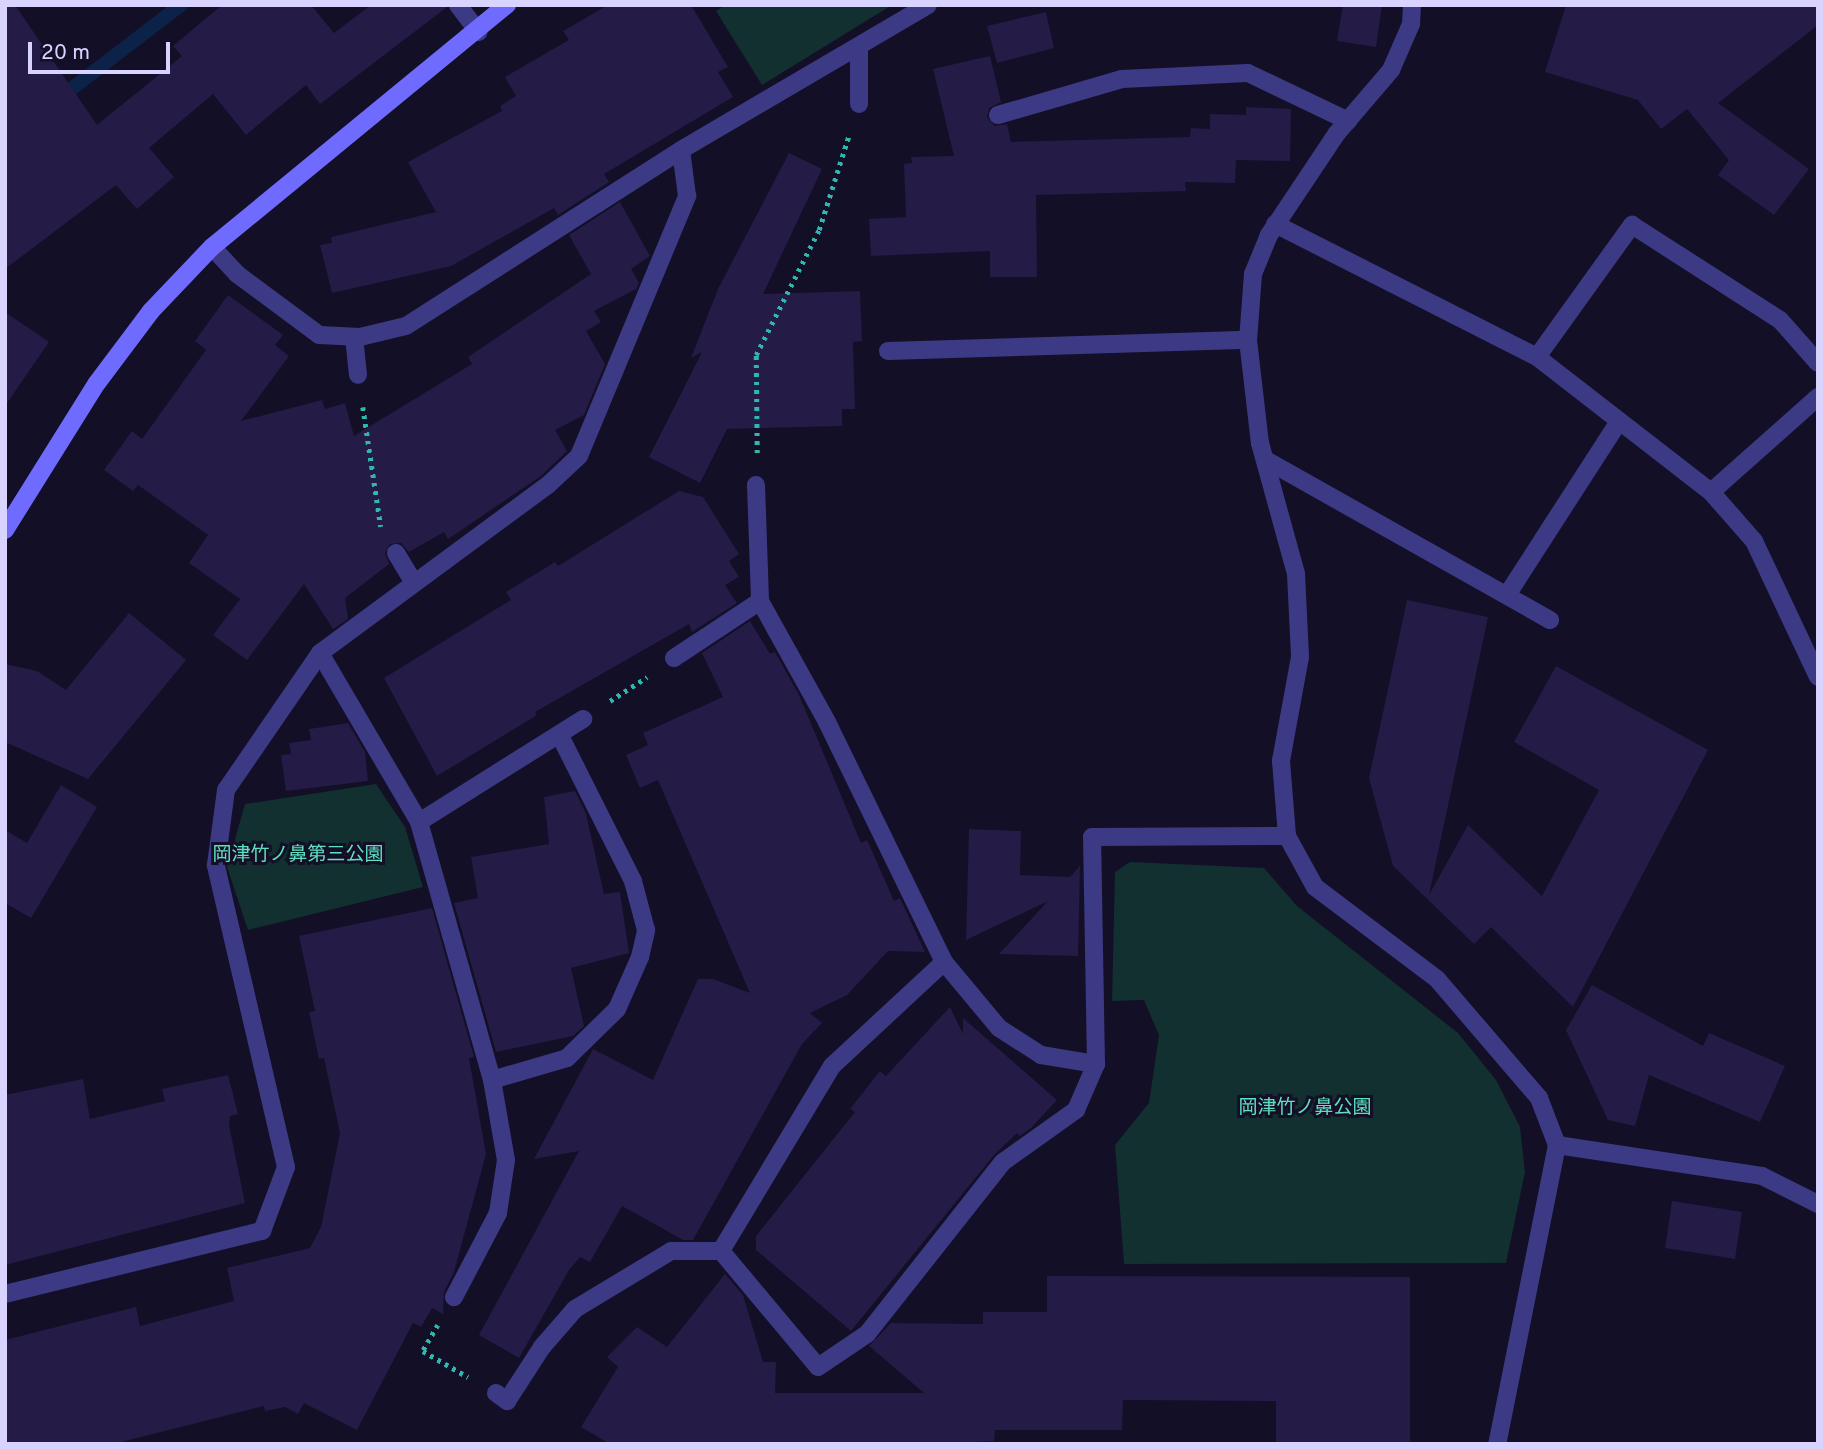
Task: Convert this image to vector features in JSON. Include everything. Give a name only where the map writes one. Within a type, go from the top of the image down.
[{"type":"street","points":[[458,5],[478,32]]},
{"type":"street","points":[[5,530],[97,383],[151,311],[212,247],[478,32],[507,5]]},
{"type":"street","points":[[212,247],[237,274],[319,335],[354,337],[406,326],[681,150],[859,48],[928,5]]},
{"type":"street","points":[[1412,5],[1411,24],[1391,70],[1348,121],[1275,224],[1253,274],[1248,340],[1266,460],[1296,574],[1300,657],[1281,761],[1287,836],[1315,887],[1437,979],[1539,1098],[1557,1145],[1497,1444]]},
{"type":"street","points":[[859,48],[859,104]]},
{"type":"street","points":[[998,115],[1122,79],[1248,73],[1348,121]]},
{"type":"street","points":[[5,1294],[262,1231],[286,1167],[216,865],[226,790],[320,653],[548,485],[579,456],[687,196],[681,150]]},
{"type":"street","points":[[1275,224],[1537,357],[1712,492],[1755,541],[1818,677]]},
{"type":"street","points":[[1537,357],[1632,225],[1780,320],[1818,363]]},
{"type":"street","points":[[354,337],[358,375]]},
{"type":"street","points":[[888,351],[1248,340]]},
{"type":"street","points":[[1712,492],[1818,397]]},
{"type":"street","points":[[1507,595],[1619,421]]},
{"type":"street","points":[[1266,460],[1549,620]]},
{"type":"street","points":[[756,485],[760,601],[827,722],[944,962],[999,1028],[1041,1055],[1096,1064]]},
{"type":"street","points":[[396,553],[414,583]]},
{"type":"street","points":[[674,658],[760,601]]},
{"type":"street","points":[[320,653],[419,822],[492,1080],[506,1160],[498,1213],[454,1297]]},
{"type":"street","points":[[419,822],[560,736],[583,719]]},
{"type":"street","points":[[492,1080],[567,1058],[617,1009],[640,957],[646,930],[633,881],[560,736]]},
{"type":"street","points":[[721,1251],[818,1367],[867,1334],[1003,1162],[1076,1110],[1096,1064],[1092,837],[1287,836]]},
{"type":"street","points":[[721,1251],[832,1066],[944,962]]},
{"type":"street","points":[[1557,1145],[1762,1176],[1818,1204]]},
{"type":"street","points":[[496,1393],[507,1401],[542,1347],[575,1309],[671,1251],[721,1251]]},
{"type":"path","points":[[756,485],[756,355],[819,230],[859,104]]},
{"type":"path","points":[[358,375],[381,531],[396,553]]},
{"type":"path","points":[[583,719],[674,658]]},
{"type":"path","points":[[454,1297],[423,1351],[496,1393]]},
{"type":"green space","points":[[725,5],[892,5],[762,85],[716,11]]},
{"type":"green space","name":"岡津竹ノ鼻第三公園","points":[[376,784],[405,827],[423,887],[248,930],[227,867],[245,804]]},
{"type":"green space","name":"岡津竹ノ鼻公園","points":[[1130,862],[1264,868],[1297,906],[1458,1033],[1496,1080],[1520,1127],[1525,1172],[1506,1263],[1124,1264],[1115,1145],[1149,1103],[1159,1035],[1144,1000],[1112,1001],[1115,872]]},
{"type":"building","points":[[5,5],[15,5],[97,125],[182,56],[173,46],[222,5],[311,5],[334,33],[371,5],[447,7],[320,104],[306,85],[246,135],[213,94],[149,148],[174,177],[137,209],[116,185],[5,269]]},
{"type":"building","points":[[608,5],[691,5],[728,67],[718,72],[733,97],[604,174],[609,182],[558,215],[554,208],[451,266],[332,293],[320,245],[332,243],[331,237],[436,212],[408,162],[502,111],[500,106],[516,96],[505,77],[569,40],[563,31]]},
{"type":"building","points":[[1343,5],[1382,5],[1376,47],[1337,41]]},
{"type":"building","points":[[1566,5],[1818,5],[1818,25],[1718,103],[1809,169],[1774,215],[1718,175],[1729,160],[1687,109],[1661,129],[1638,100],[1545,72]]},
{"type":"building","points":[[1046,12],[1054,48],[997,63],[987,26]]},
{"type":"building","points":[[990,56],[1001,102],[989,108],[987,117],[995,126],[1007,124],[1011,142],[1190,137],[1191,128],[1210,129],[1210,114],[1246,115],[1246,107],[1291,109],[1290,161],[1236,160],[1235,183],[1185,182],[1186,191],[1036,195],[1037,277],[990,277],[990,251],[871,256],[869,219],[906,217],[904,164],[912,163],[911,157],[954,156],[933,69]]},
{"type":"building","points":[[789,153],[822,169],[763,294],[860,291],[862,341],[853,342],[855,409],[842,409],[842,426],[727,429],[700,483],[649,457],[702,352],[691,358],[718,289]]},
{"type":"building","points":[[620,202],[650,256],[631,269],[639,283],[636,289],[594,311],[601,322],[586,331],[605,364],[584,415],[555,430],[567,451],[541,476],[448,539],[444,532],[409,552],[401,543],[390,544],[385,553],[389,564],[345,598],[348,619],[333,629],[304,584],[247,660],[213,635],[240,599],[189,563],[208,535],[138,485],[133,491],[104,470],[132,431],[142,439],[206,350],[195,341],[228,295],[283,335],[275,345],[289,356],[241,421],[322,400],[325,409],[345,403],[354,436],[472,364],[468,357],[591,274],[569,235]]},
{"type":"building","points":[[5,312],[49,342],[5,406]]},
{"type":"building","points":[[679,491],[703,497],[739,554],[729,561],[739,577],[725,585],[737,603],[692,632],[689,624],[535,712],[537,715],[437,776],[384,678],[511,600],[506,592],[555,562],[558,566]]},
{"type":"building","points":[[1407,600],[1488,617],[1429,895],[1468,825],[1542,896],[1599,790],[1514,742],[1556,666],[1708,750],[1573,1007],[1491,927],[1474,944],[1393,866],[1369,778]]},
{"type":"building","points":[[129,613],[186,660],[88,779],[5,742],[5,664],[37,671],[66,690]]},
{"type":"building","points":[[750,621],[770,654],[775,652],[799,695],[861,843],[867,840],[894,901],[900,898],[925,952],[888,951],[847,995],[810,1013],[822,1023],[802,1044],[693,1240],[683,1240],[622,1206],[590,1262],[580,1257],[569,1270],[519,1358],[479,1335],[579,1151],[534,1159],[593,1049],[653,1080],[698,979],[713,979],[750,993],[658,780],[640,788],[626,755],[648,745],[643,733],[723,697],[702,653]]},
{"type":"building","points":[[348,723],[365,752],[368,781],[286,791],[281,755],[291,754],[289,743],[311,740],[309,729]]},
{"type":"building","points":[[61,785],[97,807],[31,918],[5,903],[5,830],[27,843]]},
{"type":"building","points":[[575,791],[586,814],[604,894],[620,892],[629,953],[571,968],[584,1026],[573,1036],[496,1052],[454,903],[478,898],[471,857],[549,844],[544,797]]},
{"type":"building","points":[[969,829],[1021,831],[1020,875],[1070,877],[1080,866],[1078,956],[999,954],[1048,901],[966,940]]},
{"type":"building","points":[[432,908],[474,1057],[469,1058],[486,1154],[454,1272],[444,1292],[443,1314],[432,1308],[421,1327],[413,1323],[357,1430],[304,1403],[298,1414],[285,1407],[265,1411],[264,1406],[113,1444],[5,1444],[5,1340],[136,1307],[140,1326],[234,1301],[227,1268],[310,1248],[321,1227],[340,1133],[324,1058],[319,1059],[309,1012],[315,1011],[299,936]]},
{"type":"building","points":[[1592,985],[1703,1046],[1709,1033],[1785,1066],[1760,1122],[1649,1075],[1635,1126],[1608,1120],[1566,1030]]},
{"type":"building","points":[[950,1007],[963,1034],[963,1018],[1057,1100],[1031,1128],[1020,1136],[1017,1133],[994,1155],[851,1331],[756,1250],[756,1236],[855,1112],[850,1109],[880,1071],[886,1076]]},
{"type":"building","points":[[228,1075],[238,1114],[230,1116],[229,1125],[245,1203],[5,1265],[5,1095],[83,1079],[90,1119],[165,1101],[162,1089]]},
{"type":"building","points":[[1672,1201],[1742,1212],[1735,1259],[1665,1248]]},
{"type":"building","points":[[725,1274],[743,1295],[763,1362],[776,1362],[775,1393],[924,1393],[869,1346],[891,1323],[983,1324],[983,1312],[1047,1312],[1047,1276],[1410,1277],[1410,1444],[1276,1444],[1276,1401],[1123,1400],[1122,1430],[995,1430],[994,1441],[933,1444],[610,1444],[581,1427],[618,1367],[607,1357],[637,1327],[667,1347]]},
{"type":"waterway","points":[[57,100],[181,5]]}]
